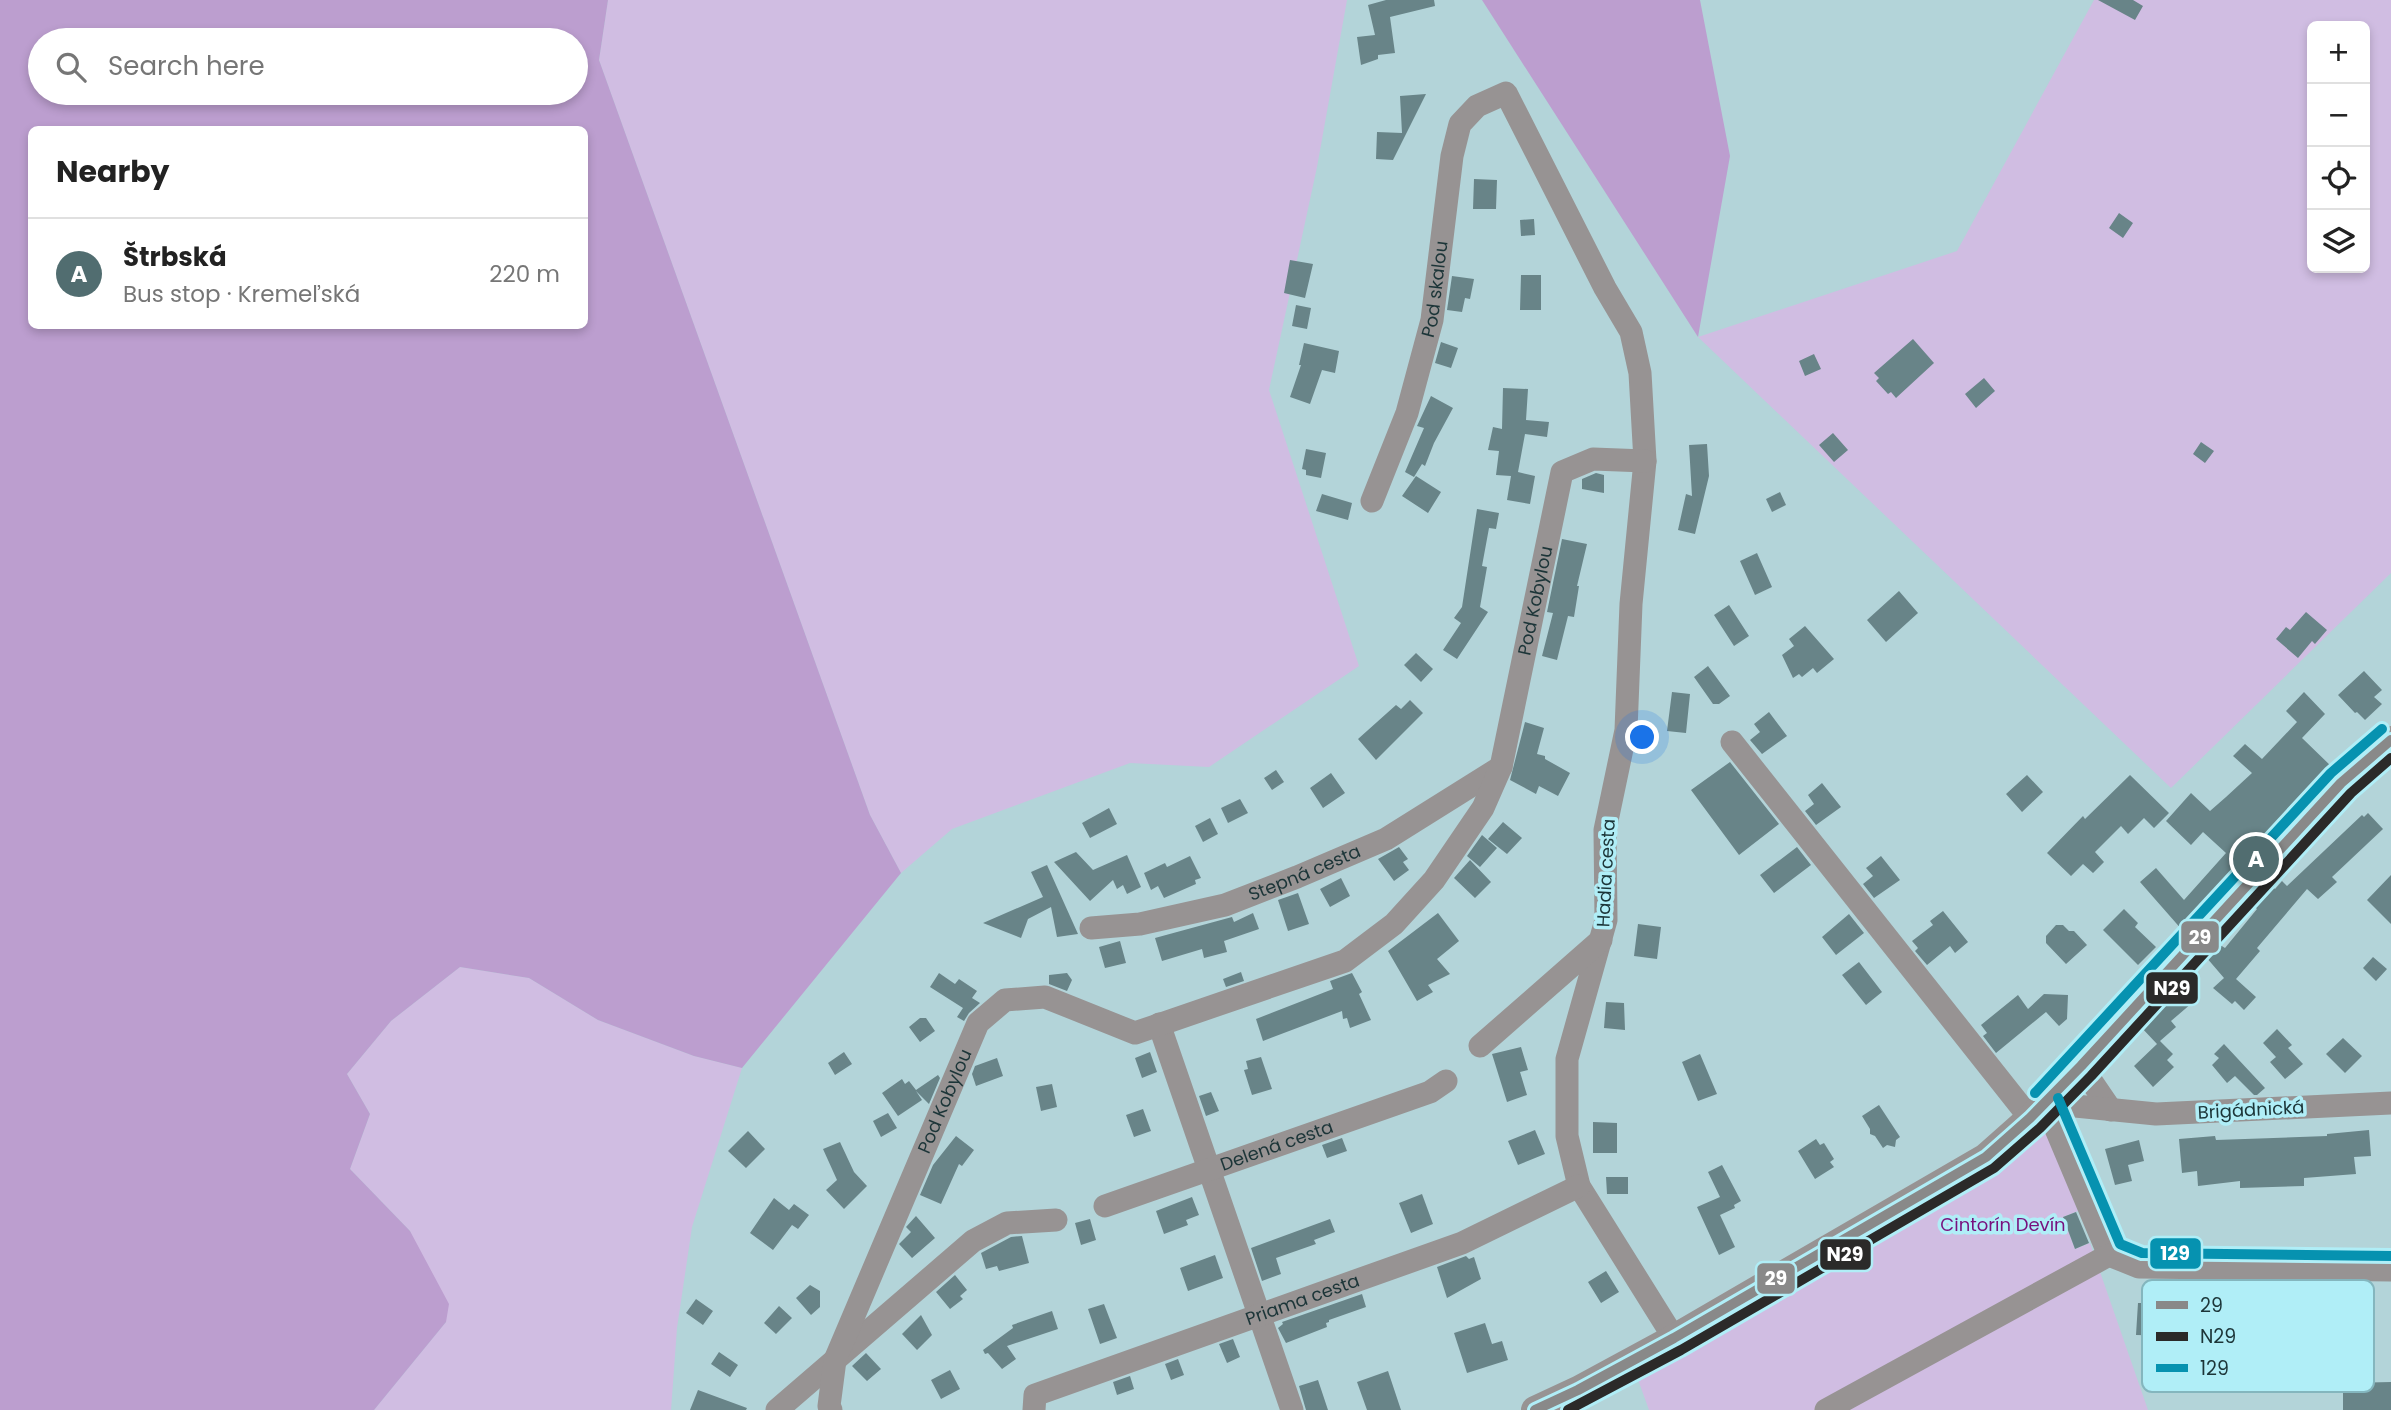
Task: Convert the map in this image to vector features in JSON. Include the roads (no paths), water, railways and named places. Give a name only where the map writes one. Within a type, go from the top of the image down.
[{"type":"street","name":"Pod skalou","points":[[1372,501],[1407,413],[1432,320],[1451,156],[1460,124],[1477,106],[1506,93],[1605,288],[1631,332],[1640,373],[1645,461]]},
{"type":"street","name":"Pod Kobylou","points":[[835,1360],[978,1023],[1005,1000],[1045,997],[1135,1033],[1345,961],[1394,924],[1434,880],[1483,808],[1501,767],[1562,472],[1593,459],[1645,461]]},
{"type":"street","name":"Hadia cesta","points":[[1645,461],[1631,604],[1626,730],[1605,830],[1606,920],[1567,1059],[1567,1136],[1579,1186],[1674,1338]]},
{"type":"street","points":[[1535,1410],[1674,1338],[1986,1157],[2081,1066],[2341,783],[2391,740]]},
{"type":"street","points":[[1732,742],[2037,1111],[2109,1255],[2139,1266],[2391,1270]]},
{"type":"street","name":"Stepná cesta","points":[[1090,928],[1140,924],[1225,905],[1297,877],[1386,839],[1501,767]]},
{"type":"street","points":[[1480,1046],[1601,940]]},
{"type":"street","points":[[1159,1024],[1292,1410]]},
{"type":"street","points":[[2081,1066],[2111,1110]]},
{"type":"street","name":"Delená cesta","points":[[1105,1206],[1430,1092],[1446,1081]]},
{"type":"street","name":"Brigádnická","points":[[2037,1111],[2111,1110],[2156,1114],[2391,1103]]},
{"type":"street","name":"Priama cesta","points":[[1034,1410],[1035,1395],[1462,1242],[1579,1186]]},
{"type":"street","points":[[777,1410],[973,1241],[1007,1223],[1056,1220]]},
{"type":"street","points":[[1826,1410],[2109,1255]]},
{"type":"street","points":[[831,1410],[829,1406],[835,1360]]},
{"type":"place","name":"Štrbská","points":[[2256,859]]},
{"type":"park label","name":"Cintorín Devín","points":[[2003,1225]]}]
